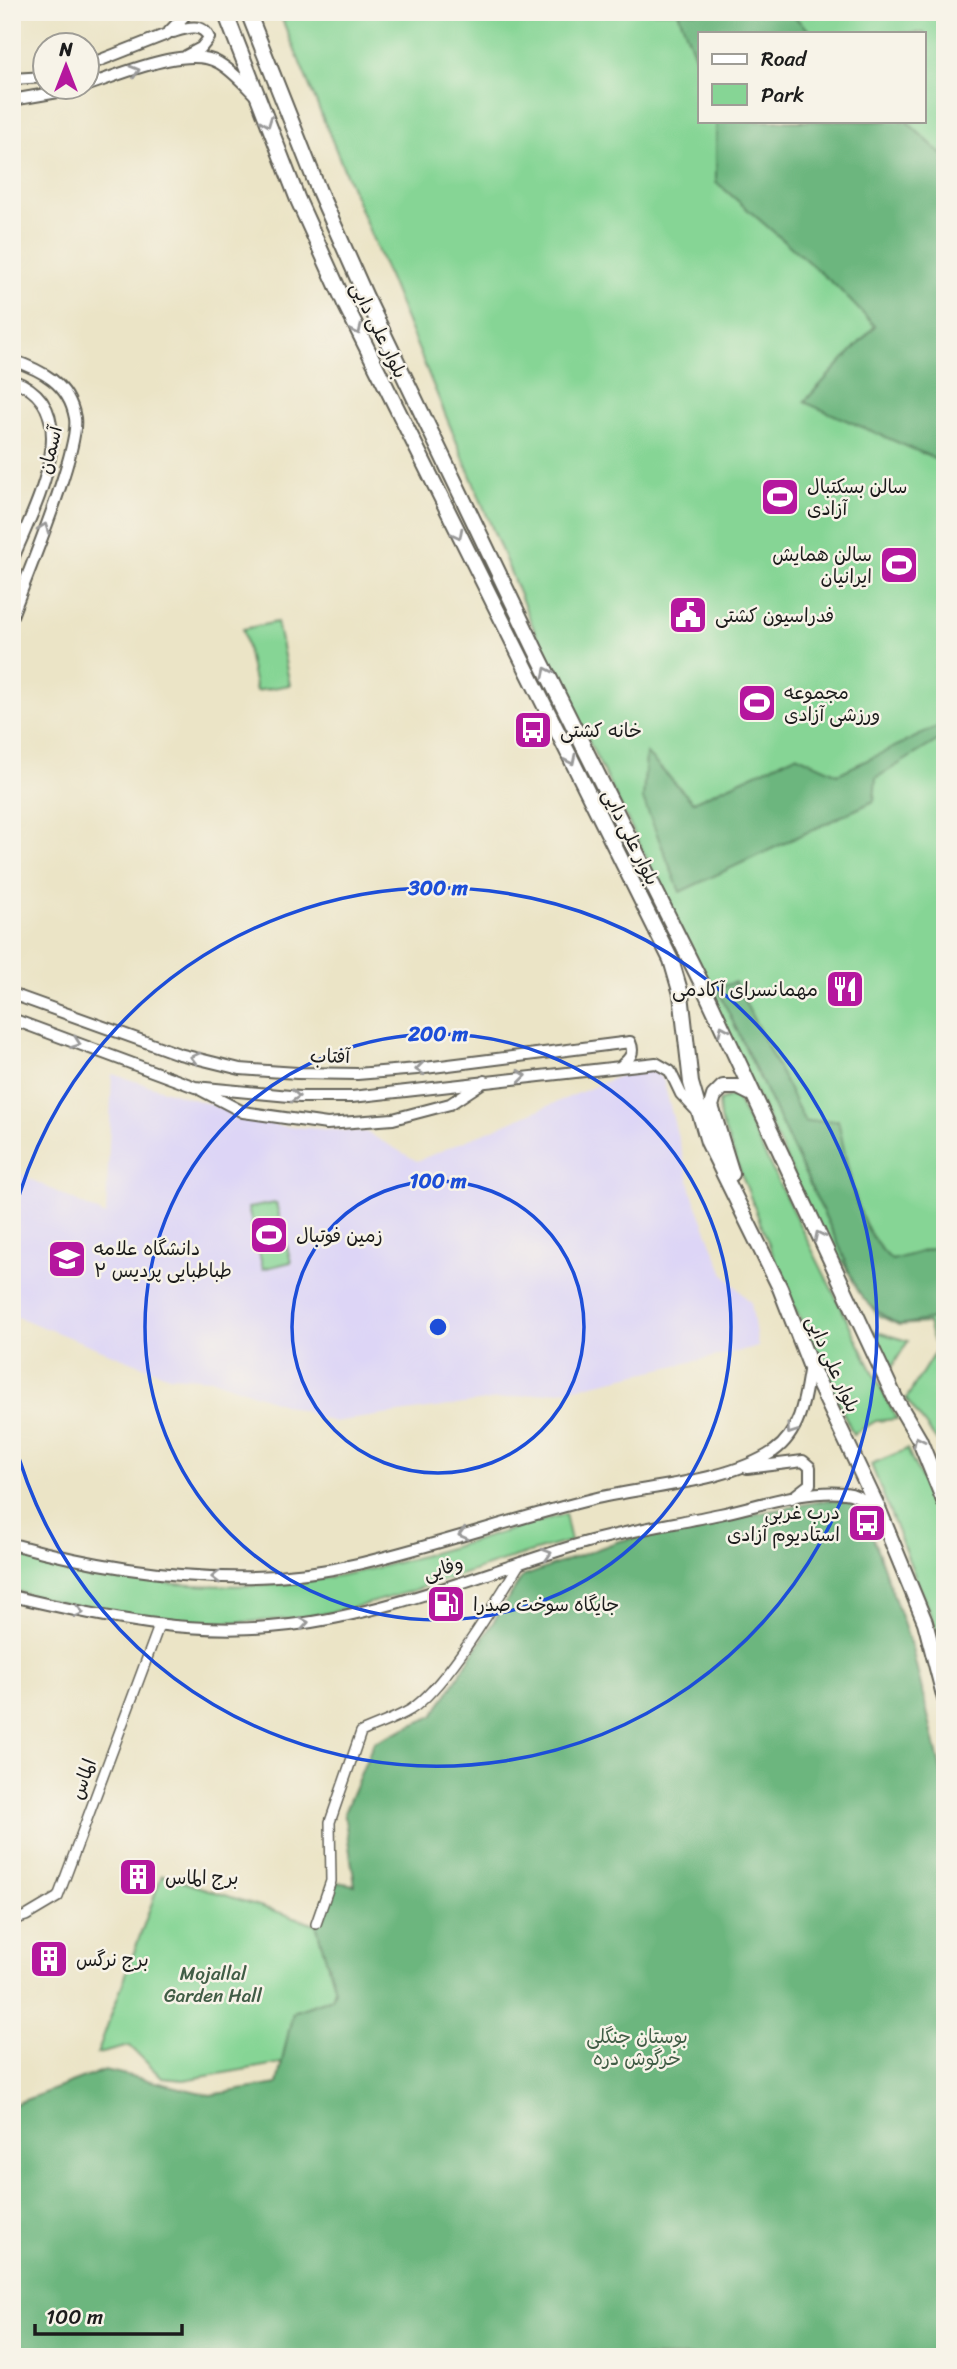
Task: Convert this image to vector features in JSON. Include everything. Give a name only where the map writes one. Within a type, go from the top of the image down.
[{"type":"main road","name":"بلوار علی دایی","points":[[225,12],[298,200],[346,306],[671,960],[681,994],[691,1083],[708,1142],[780,1288],[810,1365],[878,1508],[925,1622],[945,1699]]},
{"type":"main road","name":"بلوار علی دایی","points":[[248,12],[319,191],[366,297],[541,662],[702,984],[899,1407],[919,1439],[945,1503]]},
{"type":"main road","points":[[745,1217],[711,1106],[714,1096],[723,1087],[738,1087],[752,1094]]},
{"type":"street","points":[[167,34],[188,12]]},
{"type":"street","points":[[102,60],[167,34],[193,27],[203,29],[209,38],[201,48],[182,58],[102,81]]},
{"type":"street","points":[[182,58],[197,57],[217,61],[258,98]]},
{"type":"street","points":[[12,79],[32,77]]},
{"type":"street","points":[[12,100],[32,97]]},
{"type":"street","name":"آسمان","points":[[12,360],[44,371],[54,379],[69,403],[76,430],[69,458],[12,615]]},
{"type":"street","name":"آسمان","points":[[12,380],[32,389],[43,403],[52,429],[53,452],[12,561]]},
{"type":"street","name":"آفتاب","points":[[12,994],[179,1054],[240,1069],[357,1074],[630,1042],[633,1048],[631,1057],[622,1065]]},
{"type":"street","points":[[12,1019],[192,1086],[243,1112],[327,1124],[393,1119],[450,1104],[487,1080]]},
{"type":"street","points":[[192,1086],[300,1097],[352,1097],[656,1063],[670,1071],[681,1094],[699,1112]]},
{"type":"street","name":"وفایی","points":[[12,1544],[102,1567],[209,1577],[312,1571],[361,1563],[597,1498],[731,1470],[775,1450],[792,1432],[802,1409],[810,1365]]},
{"type":"street","points":[[731,1470],[803,1461],[810,1467],[810,1484],[790,1499]]},
{"type":"street","name":"وفایی","points":[[12,1596],[87,1614],[159,1626],[241,1629],[332,1619],[619,1535],[790,1499],[844,1493],[855,1495],[878,1508]]},
{"type":"street","points":[[316,1924],[331,1881],[330,1822],[360,1732],[411,1709],[436,1684],[484,1621],[520,1563]]},
{"type":"street","name":"الماس","points":[[12,1920],[26,1916],[58,1897],[159,1626]]},
{"type":"shaded area","points":[[652,1069],[663,1079],[693,1196],[724,1274],[751,1303],[758,1347],[566,1390],[333,1422],[213,1379],[169,1376],[12,1315],[12,1170],[106,1216],[112,1074],[280,1126],[366,1132],[417,1161],[629,1072]]},
{"type":"green space","name":"مجموعه ورزشی آزادی","points":[[279,12],[945,12],[945,1452],[906,1399],[936,1350],[928,1323],[899,1325],[877,1315],[815,1221],[664,894],[538,639]]},
{"type":"green space","points":[[678,12],[789,12],[811,32],[698,32],[698,64]]},
{"type":"green space","points":[[716,122],[907,122],[945,157],[945,463],[804,402],[875,326],[837,287],[716,182]]},
{"type":"green space","points":[[277,622],[290,685],[256,691],[243,629]]},
{"type":"green space","points":[[945,723],[945,736],[876,778],[874,801],[680,892],[643,799],[646,753],[693,802],[796,755],[838,774]]},
{"type":"green space","points":[[735,982],[805,1122],[838,1120],[854,1195],[869,1231],[879,1246],[892,1260],[945,1245],[945,1317],[899,1325],[875,1310],[855,1286],[841,1250],[717,988]]},
{"type":"green space","points":[[735,1095],[897,1419],[876,1421],[853,1434],[787,1291],[720,1119],[719,1101]]},
{"type":"green space","name":"زمین فوتبال","points":[[276,1203],[291,1262],[263,1269],[248,1208]]},
{"type":"green space","points":[[874,1331],[908,1341],[892,1367]]},
{"type":"green space","points":[[907,1449],[945,1528],[945,1661],[938,1635],[871,1464]]},
{"type":"green space","name":"بوستان جنگلی خرگوش دره","points":[[826,1500],[850,1502],[864,1512],[912,1648],[945,1787],[945,2357],[12,2357],[12,2105],[105,2070],[210,2095],[277,2084],[293,2012],[332,1998],[335,1990],[316,1924],[331,1881],[355,1885],[344,1813],[374,1742],[433,1716],[522,1577],[619,1541]]},
{"type":"green space","points":[[565,1514],[571,1541],[372,1603],[302,1617],[218,1622],[176,1620],[93,1609],[12,1590],[12,1554],[114,1577],[148,1581],[216,1586],[286,1583],[392,1564]]},
{"type":"green space","name":"Mojallal Garden Hall","points":[[162,1875],[316,1924],[335,1989],[332,1998],[293,2012],[282,2063],[184,2080],[162,2078],[130,2046],[97,2054]]},
{"type":"place","name":"سالن بسکتبال آزادی","points":[[780,497]]},
{"type":"place","name":"سالن همایش ایرانیان","points":[[899,565]]},
{"type":"place","name":"فدراسیون کشتی","points":[[688,615]]},
{"type":"place","name":"مجموعه ورزشی آزادی","points":[[757,703]]},
{"type":"place","name":"خانه کشتی","points":[[533,730]]},
{"type":"place","name":"مهمانسرای آکادمی","points":[[845,989]]},
{"type":"place","name":"زمین فوتبال","points":[[269,1235]]},
{"type":"place","name":"دانشگاه علامه طباطبایی پردیس ۲","points":[[67,1259]]},
{"type":"place","name":"درب غربی استادیوم آزادی","points":[[867,1523]]},
{"type":"place","name":"جایگاه سوخت صدرا","points":[[446,1604]]},
{"type":"place","name":"برج الماس","points":[[138,1877]]},
{"type":"place","name":"برج نرگس","points":[[49,1959]]}]
